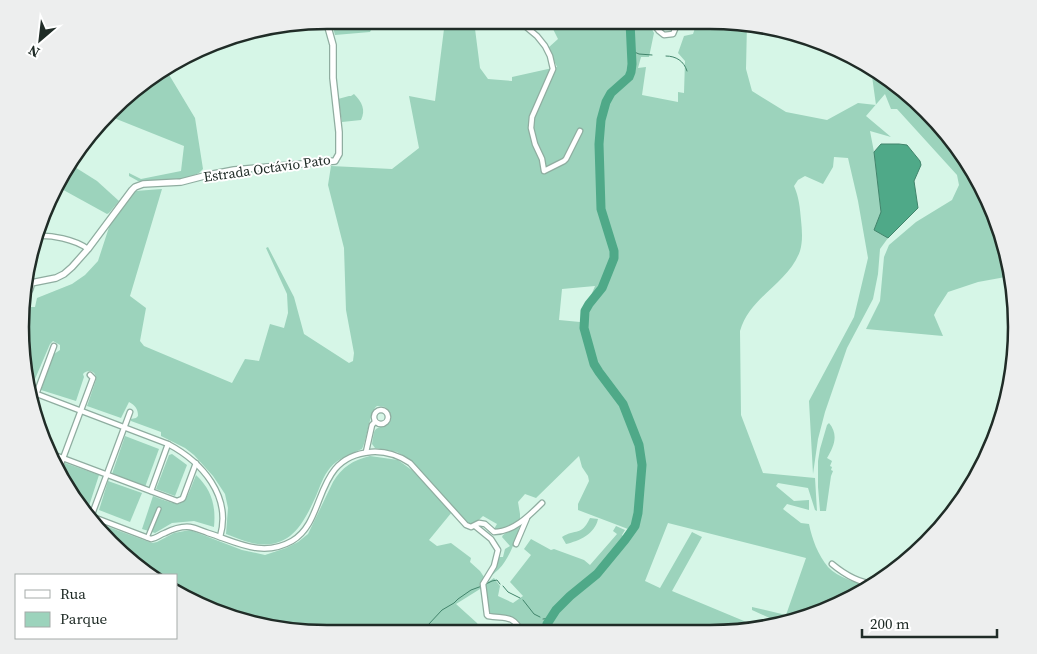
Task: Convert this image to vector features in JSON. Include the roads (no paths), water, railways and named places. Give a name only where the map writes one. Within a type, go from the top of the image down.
[{"type":"street","name":"Estrada Octávio Pato","points":[[32,283],[48,280],[64,274],[72,267],[88,249],[132,190],[140,185],[181,182],[234,170],[335,161],[340,154],[339,132],[333,78],[333,45],[329,29]]},
{"type":"street","points":[[529,29],[545,46],[553,69],[532,118],[531,128],[535,144],[542,159],[544,171],[564,161],[580,131]]},
{"type":"street","points":[[657,29],[664,35],[673,34],[675,29]]},
{"type":"street","points":[[43,236],[74,241],[88,249]]},
{"type":"street","points":[[36,393],[54,346]]},
{"type":"street","points":[[62,462],[92,378],[90,375]]},
{"type":"street","points":[[36,394],[168,444],[182,452],[196,463],[210,480],[219,496],[223,520],[220,536]]},
{"type":"street","points":[[92,511],[130,412]]},
{"type":"street","points":[[366,452],[372,425],[375,422]]},
{"type":"street","points":[[151,491],[168,444]]},
{"type":"street","points":[[99,520],[147,538],[154,538],[175,528],[192,527],[250,548],[265,549],[281,546],[294,540],[304,530],[331,474],[346,460],[366,452],[391,453],[401,457],[414,467],[466,525],[471,527],[485,524],[494,532],[501,532],[512,528],[528,517],[542,503]]},
{"type":"street","points":[[59,456],[175,500],[182,500],[196,463]]},
{"type":"street","points":[[147,538],[159,509]]},
{"type":"street","points":[[516,544],[528,517]]},
{"type":"street","points":[[475,526],[491,539],[498,550],[494,566],[483,584],[487,615],[510,619],[518,625]]},
{"type":"street","points":[[832,564],[840,571],[865,582]]},
{"type":"waterway","points":[[547,625],[556,610],[597,574],[625,540],[635,526],[638,513],[642,465],[639,445],[623,404],[594,364],[584,328],[585,311],[602,288],[614,258],[614,251],[601,209],[599,144],[601,120],[606,102],[611,93],[629,77],[631,72],[630,29]]},
{"type":"waterway","points":[[632,51],[639,54],[652,55]]},
{"type":"waterway","points":[[666,56],[679,60],[684,64],[687,71]]},
{"type":"waterway","points":[[486,584],[497,580],[500,584]]},
{"type":"waterway","points":[[428,625],[442,610],[471,590],[482,586]]},
{"type":"waterway","points":[[503,586],[508,592],[520,598]]},
{"type":"waterway","points":[[523,600],[534,614],[540,617]]},
{"type":"waterway","points":[[543,619],[551,618]]}]
